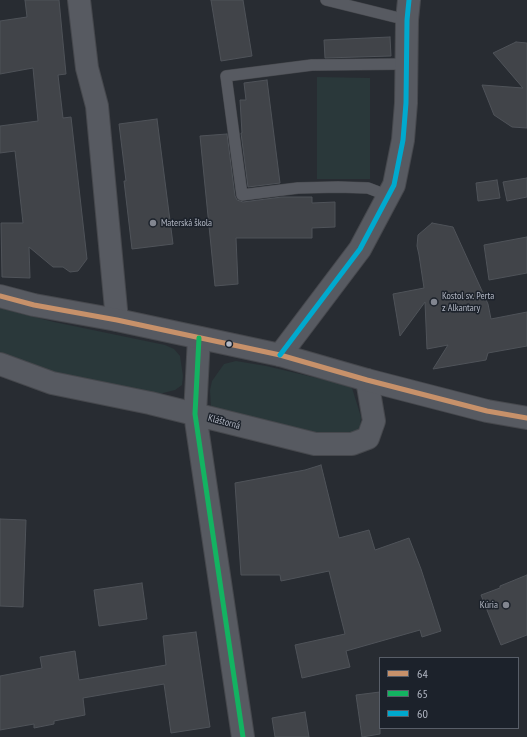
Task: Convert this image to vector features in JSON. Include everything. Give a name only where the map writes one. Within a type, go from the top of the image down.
[{"type":"street","points":[[79,0],[87,68],[97,106],[117,320]]},
{"type":"street","points":[[280,355],[360,249],[394,185],[403,140],[406,103],[405,64],[408,10]]},
{"type":"street","points":[[0,296],[34,305],[117,320],[280,355],[367,380],[487,410],[527,418]]},
{"type":"street","points":[[199,338],[195,414],[243,737]]},
{"type":"street","name":"Kláštorná","points":[[0,364],[52,383],[195,414],[315,444],[352,444],[368,438],[374,421],[367,380]]},
{"type":"lane","points":[[326,0],[380,14],[408,10]]},
{"type":"lane","points":[[389,196],[368,188],[338,187],[298,188],[242,195],[226,76],[312,65],[405,64]]},
{"type":"shaded area","points":[[317,77],[370,78],[370,179],[317,179]]},
{"type":"shaded area","points":[[0,308],[54,322],[165,345],[174,349],[180,356],[183,376],[182,385],[175,390],[155,395],[47,372],[0,357]]},
{"type":"shaded area","points":[[236,361],[266,366],[334,382],[352,388],[361,417],[360,429],[355,433],[333,439],[211,408],[210,390],[212,381],[224,364]]},
{"type":"building","points":[[25,0],[59,0],[66,74],[58,75],[63,118],[71,117],[87,259],[78,271],[70,272],[63,267],[53,267],[29,247],[30,278],[2,277],[1,223],[23,223],[15,151],[0,153],[0,126],[38,121],[33,68],[0,74],[0,21],[27,17]]},
{"type":"building","points":[[211,0],[243,0],[252,56],[221,61]]},
{"type":"building","points":[[390,37],[391,56],[325,58],[324,40]]},
{"type":"building","points":[[516,42],[527,43],[527,128],[512,127],[494,115],[482,85],[523,88],[493,53]]},
{"type":"building","points":[[267,80],[280,183],[248,187],[241,133],[240,100],[246,100],[244,83]]},
{"type":"building","points":[[157,119],[173,244],[132,249],[119,124]]},
{"type":"building","points":[[227,134],[235,196],[237,200],[243,202],[282,197],[312,197],[312,203],[335,202],[335,227],[312,228],[312,238],[236,238],[238,284],[215,286],[200,136]]},
{"type":"building","points":[[527,178],[527,197],[507,201],[503,182]]},
{"type":"building","points":[[497,180],[500,198],[478,201],[476,183]]},
{"type":"building","name":"Kostol sv. Perta z Alkantary","points":[[432,223],[453,227],[488,304],[491,319],[527,312],[527,346],[488,353],[486,360],[433,369],[448,345],[427,349],[425,302],[400,336],[393,294],[424,288],[417,246],[418,235]]},
{"type":"building","points":[[527,237],[527,273],[489,280],[484,245]]},
{"type":"building","points":[[321,465],[339,538],[369,530],[375,550],[409,538],[421,569],[441,631],[422,637],[420,630],[346,651],[350,667],[302,678],[295,645],[345,634],[329,571],[281,581],[280,575],[241,575],[235,483],[305,470]]},
{"type":"building","points":[[0,519],[26,520],[23,607],[0,606]]},
{"type":"building","name":"Kúria","points":[[527,575],[527,635],[501,645],[481,595]]},
{"type":"building","points":[[142,583],[147,619],[99,626],[94,590]]},
{"type":"building","points":[[196,632],[210,727],[171,733],[164,684],[83,698],[85,715],[54,721],[54,724],[34,728],[34,724],[0,730],[0,676],[42,668],[40,657],[75,651],[79,680],[166,665],[163,636]]},
{"type":"building","points":[[379,692],[380,734],[362,737],[356,695]]},
{"type":"building","points":[[305,712],[309,737],[275,737],[272,718]]},
{"type":"transit line","name":"60","points":[[280,355],[360,249],[394,185],[403,140],[406,103],[407,20],[409,0]]},
{"type":"transit line","name":"64","points":[[0,296],[34,305],[117,320],[280,355],[367,380],[487,411],[527,418]]},
{"type":"transit line","name":"65","points":[[199,338],[195,414],[243,737]]},
{"type":"place","name":"Materská škola","points":[[153,223]]},
{"type":"place","name":"Kostol sv. Perta z Alkantary","points":[[434,302]]},
{"type":"place","name":"Kúria","points":[[506,605]]}]
